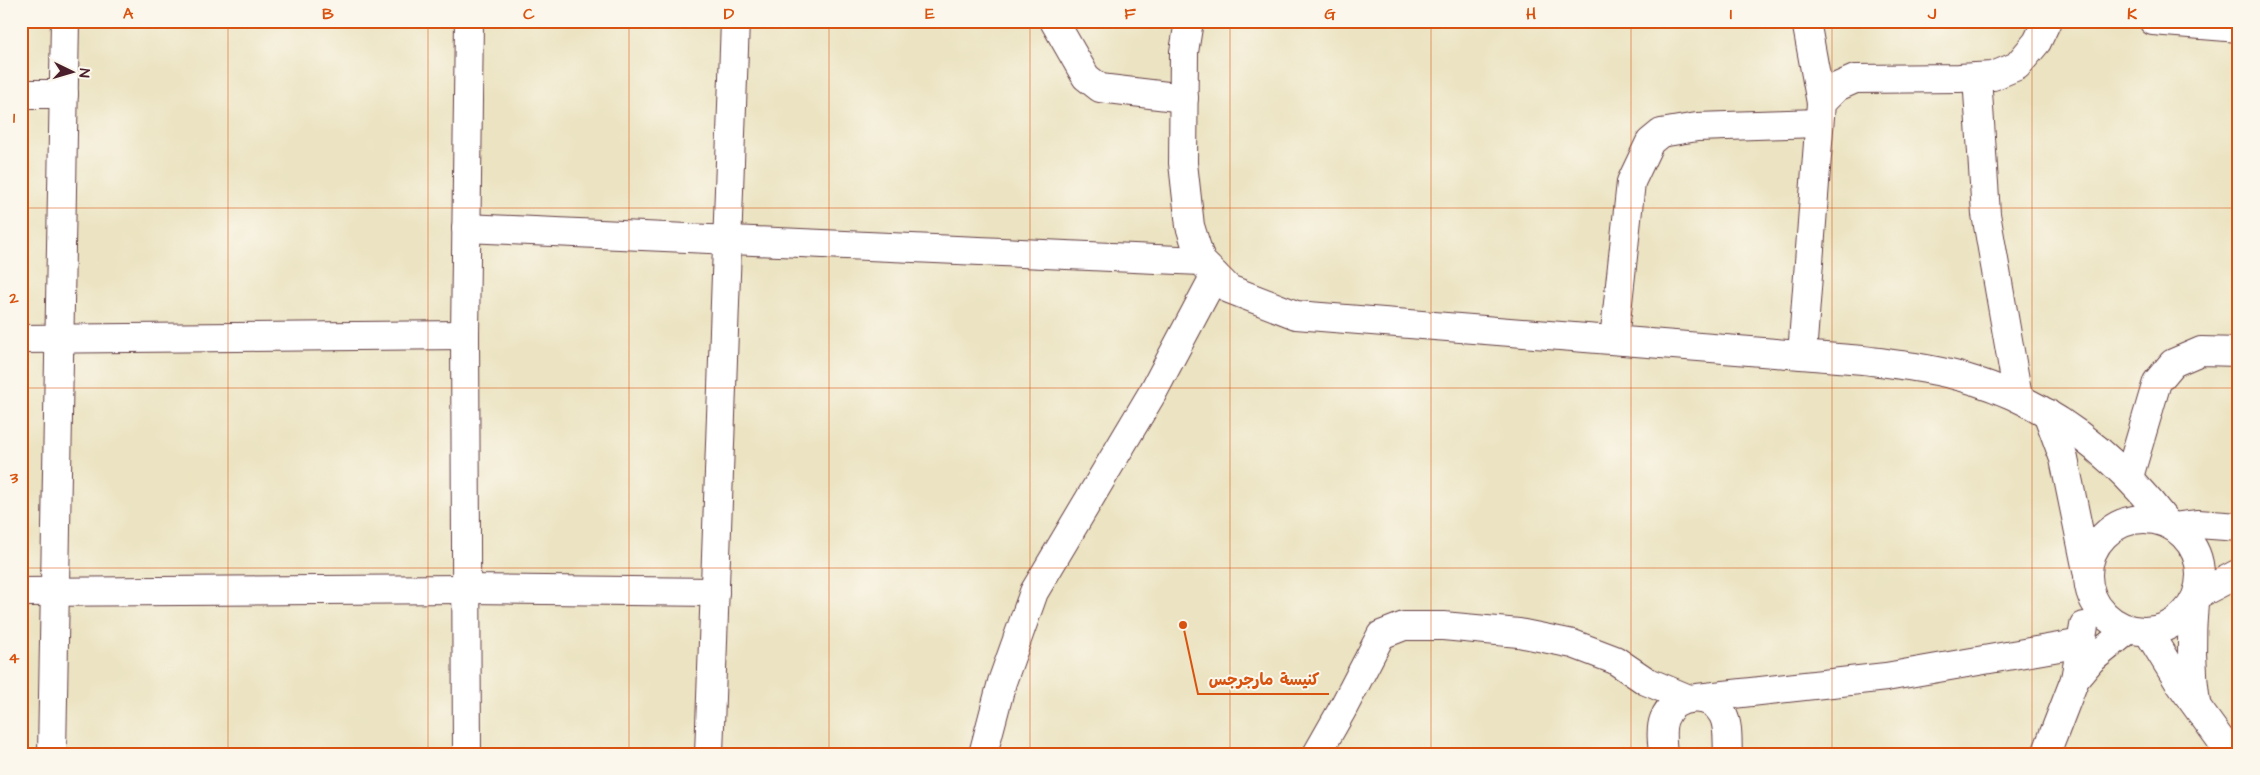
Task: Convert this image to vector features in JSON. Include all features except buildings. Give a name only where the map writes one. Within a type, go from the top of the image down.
[{"type":"street","points":[[52,754],[65,21]]},
{"type":"street","points":[[468,754],[465,336],[469,21]]},
{"type":"street","points":[[709,754],[734,21]]},
{"type":"street","points":[[1054,21],[1086,77],[1100,88],[1184,98]]},
{"type":"street","points":[[1189,21],[1184,52],[1183,163],[1190,226],[1208,268],[1230,289],[1296,315],[1802,355],[1923,368],[1974,380],[2018,397],[2047,413],[2102,452],[2128,476],[2170,525],[2184,535],[2198,557],[2200,570],[2195,598],[2191,662],[2196,704]]},
{"type":"street","points":[[1802,355],[1820,113],[1806,21]]},
{"type":"street","points":[[1820,113],[1837,87],[1856,79],[1993,76],[2017,66],[2037,42],[2046,21]]},
{"type":"street","points":[[2154,21],[2239,28]]},
{"type":"street","points":[[1977,77],[1986,214],[2018,397]]},
{"type":"street","points":[[21,94],[64,94]]},
{"type":"street","points":[[1614,340],[1631,182],[1650,142],[1661,133],[1820,113]]},
{"type":"street","points":[[466,228],[1208,268]]},
{"type":"street","points":[[983,754],[1002,682],[1034,592],[1153,392],[1208,268]]},
{"type":"street","points":[[21,339],[465,336]]},
{"type":"street","points":[[2128,476],[2157,382],[2173,362],[2201,351],[2239,352]]},
{"type":"street","points":[[2047,413],[2064,459],[2088,581],[2095,603],[2103,615],[2114,624],[2138,631],[2162,629],[2174,623],[2186,613],[2195,598],[2239,573]]},
{"type":"street","points":[[2046,754],[2075,678],[2082,643],[2088,581],[2095,546],[2103,535],[2114,526],[2140,518],[2154,519],[2170,525],[2198,524],[2239,527]]},
{"type":"street","points":[[21,592],[466,589],[715,592]]},
{"type":"street","points":[[1316,754],[1342,710],[1380,635],[1404,626],[1443,626],[1519,633],[1573,644],[1615,660],[1646,681],[1712,704],[1723,715],[1726,723],[1728,754]]},
{"type":"street","points":[[2075,678],[2091,660],[2138,631]]},
{"type":"street","points":[[2138,631],[2196,704],[2231,754]]},
{"type":"street","points":[[1663,754],[1662,734],[1664,718],[1674,705],[1693,698],[1886,677],[2082,643]]},
{"type":"place","name":"كنيسة مارجرجس","points":[[1183,625]]}]
